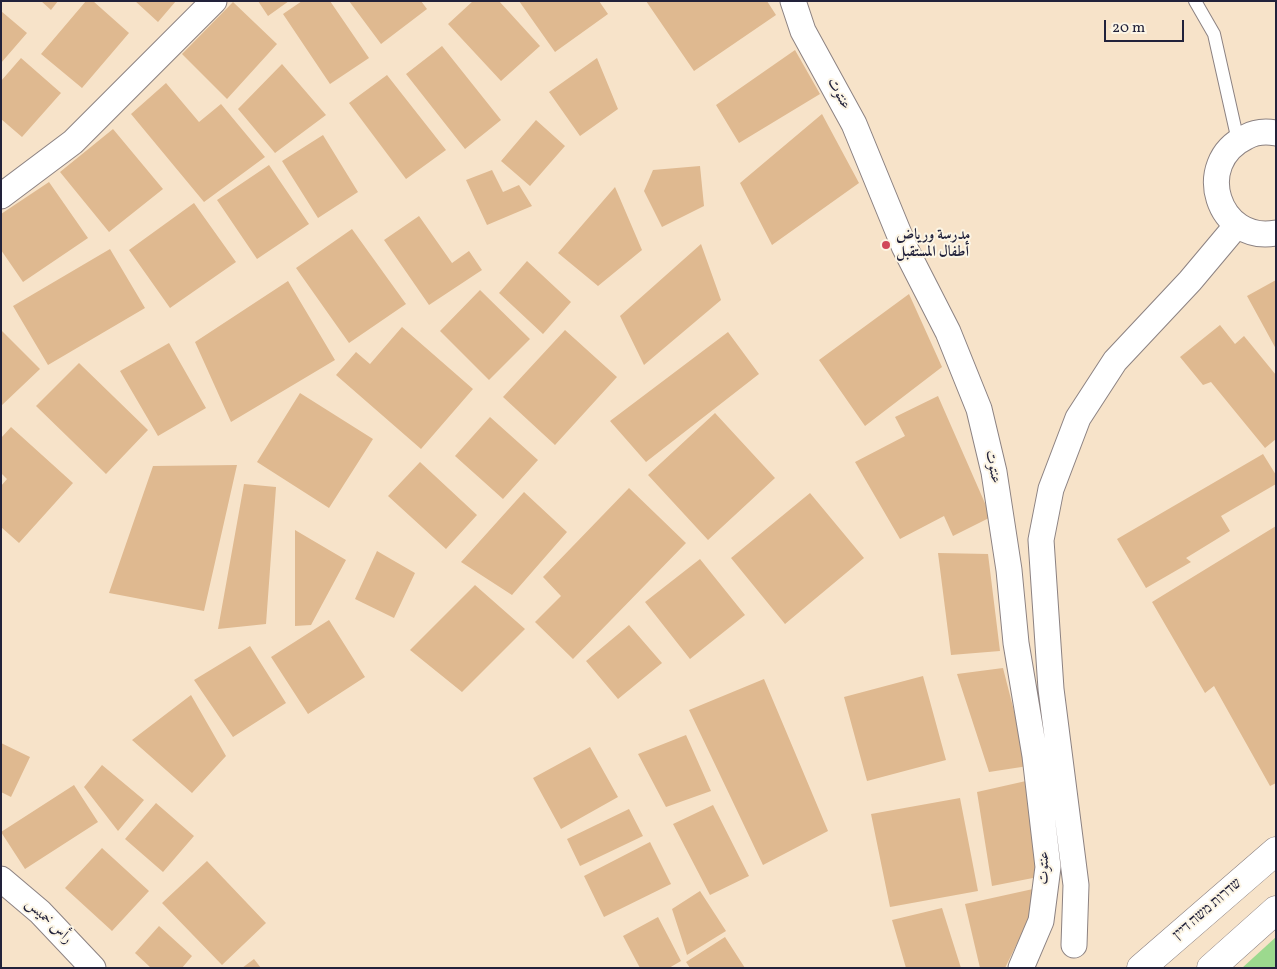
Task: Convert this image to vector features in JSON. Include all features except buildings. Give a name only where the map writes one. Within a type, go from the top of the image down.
[{"type":"street","points":[[1,196],[73,142],[214,1]]},
{"type":"street","name":"عنتوت","points":[[793,1],[803,32],[854,124],[904,246],[948,332],[979,409],[994,472],[1009,570],[1016,644],[1036,756],[1048,867],[1041,921],[1021,968]]},
{"type":"street","points":[[1273,236],[1252,232],[1237,225],[1225,213],[1218,199],[1215,182],[1218,166],[1226,152],[1238,141],[1253,134],[1274,132]]},
{"type":"street","points":[[1074,945],[1076,885],[1051,689],[1041,540],[1051,489],[1078,418],[1115,361],[1190,281],[1237,225]]},
{"type":"street","name":"שדרות משה דיין","points":[[1141,968],[1276,851]]},
{"type":"street","name":"رأس خميس","points":[[1,879],[40,912],[93,968]]},
{"type":"street","points":[[1211,968],[1276,910]]},
{"type":"lane","points":[[1195,1],[1214,34],[1238,141]]},
{"type":"green space","points":[[1276,937],[1276,968],[1242,968]]},
{"type":"place","name":"مدرسة ورياض أطفال المستقبل","points":[[886,245]]}]
